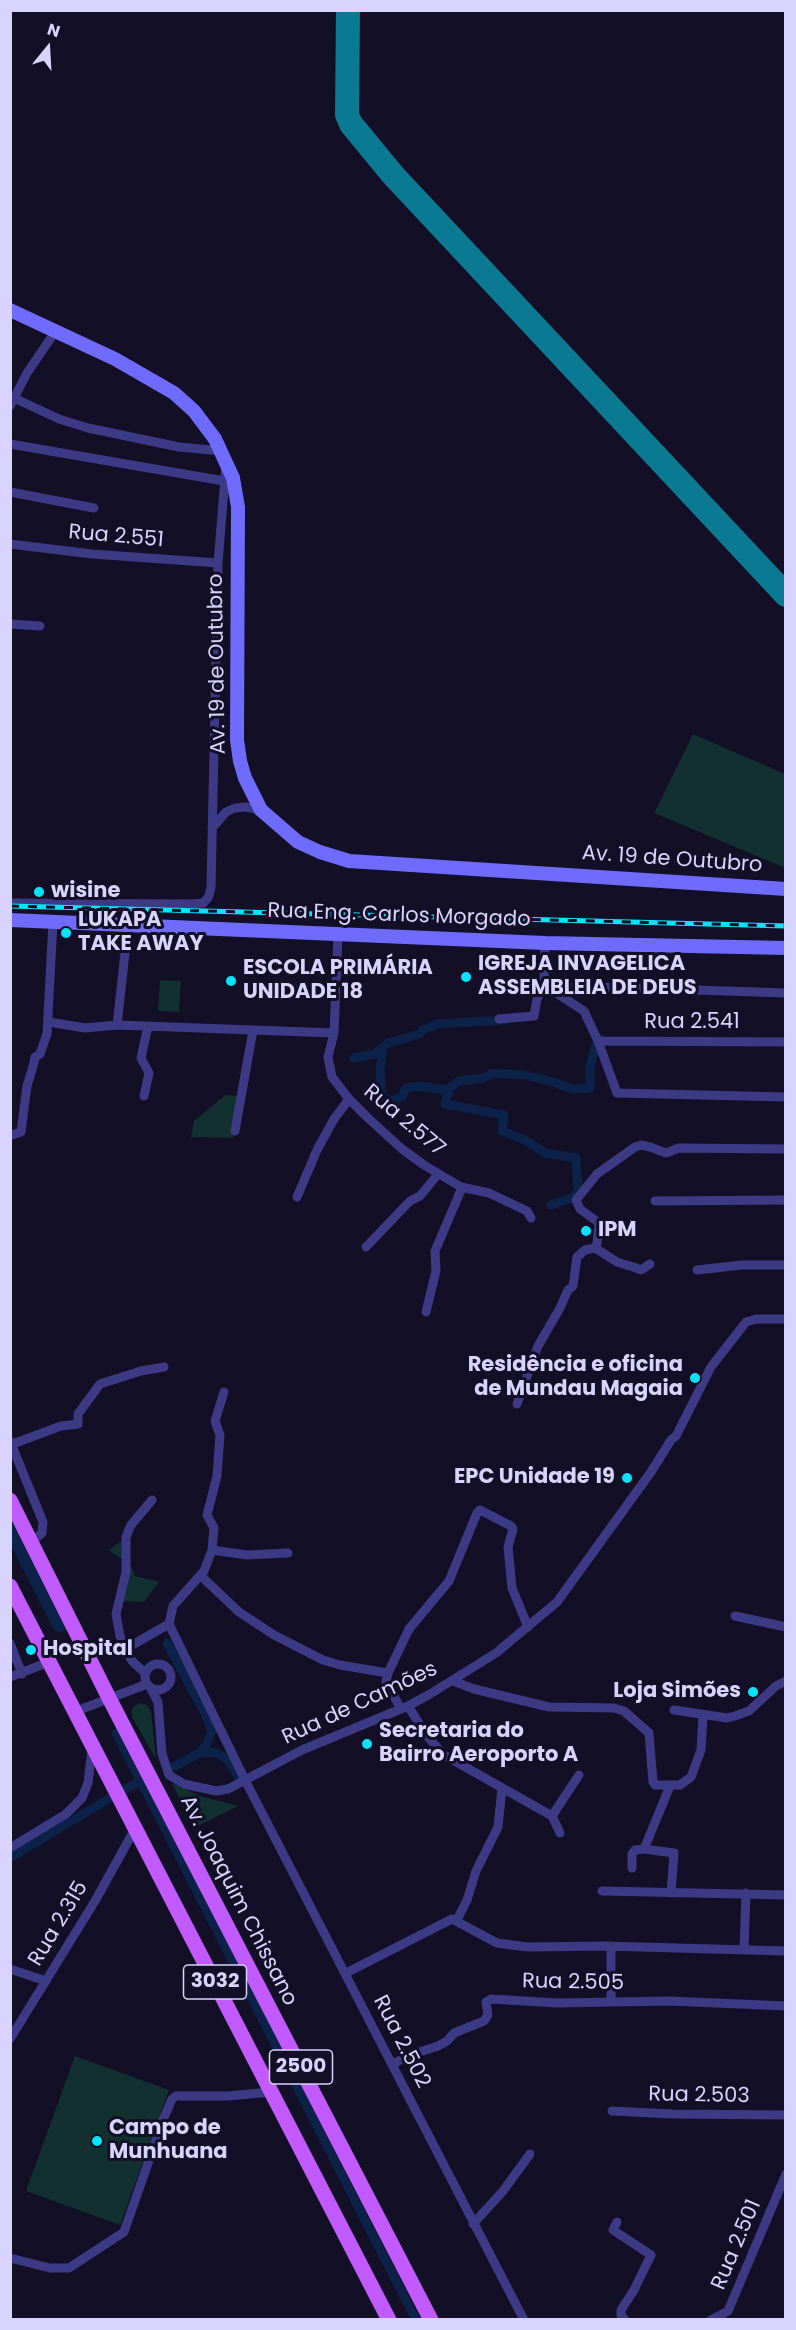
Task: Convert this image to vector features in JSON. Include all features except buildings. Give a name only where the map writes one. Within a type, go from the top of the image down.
[{"type":"main road","name":"Av. Joaquim Chissano","points":[[10,1500],[33,1541],[109,1698],[432,2319]]},
{"type":"main road","name":"3032","points":[[10,1587],[389,2319]]},
{"type":"street","name":"Av. 19 de Outubro","points":[[10,310],[115,359],[174,393],[205,423],[224,456],[233,478],[238,507],[237,740],[245,778],[261,810],[298,842],[349,861],[786,889]]},
{"type":"street","points":[[10,903],[203,903],[208,898],[210,888],[218,563],[224,456],[88,428],[12,402],[27,373],[55,332]]},
{"type":"street","points":[[10,444],[224,481]]},
{"type":"street","points":[[10,492],[94,508]]},
{"type":"street","name":"Rua 2.551","points":[[10,544],[92,554],[218,563]]},
{"type":"street","points":[[10,624],[40,626]]},
{"type":"street","points":[[212,828],[226,812],[235,808],[246,807],[261,810]]},
{"type":"street","name":"Rua Eng. Carlos Morgado","points":[[10,920],[545,943],[786,948]]},
{"type":"street","points":[[12,1135],[18,1134],[22,1127],[27,1086],[35,1058],[44,1047],[49,1022],[53,922]]},
{"type":"street","points":[[117,1025],[128,926]]},
{"type":"street","name":"Rua 2.577","points":[[338,935],[334,1033],[329,1048],[329,1067],[332,1077],[349,1099],[402,1149],[461,1187],[497,1197],[530,1213],[531,1218]]},
{"type":"street","points":[[499,1019],[534,1016],[537,999],[544,985],[545,943]]},
{"type":"street","points":[[544,985],[786,993]]},
{"type":"street","points":[[544,985],[584,1011],[617,1093],[786,1097]]},
{"type":"street","points":[[49,1022],[85,1028],[117,1025],[334,1033]]},
{"type":"street","points":[[144,1096],[149,1073],[141,1058],[148,1026]]},
{"type":"street","points":[[235,1131],[253,1030]]},
{"type":"street","name":"Rua 2.541","points":[[598,1041],[786,1042]]},
{"type":"street","points":[[297,1197],[316,1150],[349,1099]]},
{"type":"street","points":[[595,1248],[599,1233],[598,1223],[577,1204],[576,1200],[610,1164],[635,1147],[650,1146],[663,1153],[679,1148],[786,1149]]},
{"type":"street","points":[[366,1246],[410,1201],[420,1196],[438,1174]]},
{"type":"street","points":[[426,1312],[436,1270],[437,1246],[461,1187]]},
{"type":"street","points":[[655,1201],[786,1200]]},
{"type":"street","points":[[518,1404],[538,1346],[568,1290],[573,1286],[577,1257],[585,1250],[595,1248],[617,1262],[633,1268],[640,1269],[650,1264]]},
{"type":"street","points":[[697,1270],[742,1265],[786,1265]]},
{"type":"street","name":"Rua de Camões","points":[[148,1682],[158,1702],[162,1754],[169,1775],[184,1784],[216,1791],[228,1789],[302,1750],[404,1707],[453,1681],[496,1653],[557,1602],[579,1575],[651,1473],[671,1440],[676,1436],[711,1367],[746,1322],[756,1318],[786,1319]]},
{"type":"street","points":[[33,1541],[42,1533],[43,1522],[11,1443],[61,1426],[78,1424],[78,1414],[100,1384],[141,1371],[164,1367]]},
{"type":"street","points":[[125,1649],[169,1624],[173,1606],[201,1576],[212,1550],[214,1528],[207,1515],[217,1476],[220,1435],[215,1421],[224,1392]]},
{"type":"street","points":[[74,1712],[148,1682],[125,1649],[116,1614],[126,1572],[126,1537],[131,1525],[152,1500]]},
{"type":"street","points":[[528,1627],[512,1588],[508,1547],[512,1526],[480,1510],[449,1581],[409,1629],[386,1682],[444,1755],[552,1816],[560,1833]]},
{"type":"street","points":[[212,1550],[247,1555],[288,1553]]},
{"type":"street","points":[[201,1576],[239,1612],[273,1635],[323,1660],[388,1673]]},
{"type":"street","points":[[735,1616],[786,1627]]},
{"type":"street","name":"Rua 2.502","points":[[169,1624],[245,1780],[524,2319]]},
{"type":"street","points":[[10,1643],[22,1674]]},
{"type":"street","points":[[10,1677],[50,1662]]},
{"type":"street","points":[[453,1681],[474,1689],[549,1707],[614,1708],[624,1711],[649,1733],[653,1784],[670,1786],[686,1783],[698,1762],[703,1716]]},
{"type":"street","points":[[674,1710],[703,1716],[727,1718],[735,1716],[749,1711],[776,1686],[786,1682]]},
{"type":"street","points":[[10,1848],[31,1838],[66,1814],[82,1798],[88,1783],[92,1745]]},
{"type":"street","points":[[552,1816],[579,1775]]},
{"type":"street","points":[[644,1849],[670,1786]]},
{"type":"street","points":[[457,1920],[467,1900],[476,1870],[498,1827],[502,1788]]},
{"type":"street","name":"Rua 2.315","points":[[10,2039],[95,1901],[136,1827]]},
{"type":"street","points":[[632,1868],[634,1852],[644,1849],[674,1853],[671,1893]]},
{"type":"street","points":[[602,1891],[786,1895]]},
{"type":"street","points":[[744,1950],[746,1893]]},
{"type":"street","points":[[346,1973],[448,1920],[457,1920],[505,1945],[786,1951]]},
{"type":"street","points":[[611,1946],[611,2002]]},
{"type":"street","points":[[10,1969],[46,1981]]},
{"type":"street","name":"Rua 2.505","points":[[392,2065],[405,2057],[447,2042],[454,2033],[484,2021],[488,2015],[486,2002],[491,1999],[558,2003],[670,2001],[786,2006]]},
{"type":"street","points":[[10,2258],[50,2268],[69,2268],[124,2232],[172,2099],[176,2096],[228,2096],[271,2092]]},
{"type":"street","name":"Rua 2.503","points":[[612,2111],[786,2115]]},
{"type":"street","points":[[473,2224],[503,2192],[530,2154]]},
{"type":"street","name":"Rua 2.501","points":[[711,2319],[728,2312],[786,2174]]},
{"type":"street","points":[[617,2222],[613,2230],[651,2254],[634,2290],[621,2310],[621,2315],[625,2319]]},
{"type":"green space","points":[[693,734],[785,774],[786,862],[783,867],[654,813]]},
{"type":"green space","points":[[160,980],[181,981],[179,1012],[158,1011]]},
{"type":"green space","points":[[225,1095],[241,1096],[233,1138],[191,1137],[194,1121]]},
{"type":"green space","points":[[128,1536],[128,1559],[135,1576],[159,1582],[144,1602],[119,1601],[123,1560],[109,1550]]},
{"type":"green space","points":[[139,1703],[147,1705],[151,1711],[156,1759],[132,1717],[132,1708]]},
{"type":"green space","points":[[172,1783],[200,1796],[238,1806],[194,1828]]},
{"type":"green space","name":"Campo de Munhuana","points":[[75,2056],[169,2090],[120,2225],[26,2191]]},
{"type":"waterway","points":[[354,1058],[374,1054],[388,1043],[420,1034],[422,1030],[435,1024],[505,1020]]},
{"type":"waterway","points":[[383,1047],[380,1070],[382,1097],[393,1101],[402,1097],[406,1088],[420,1086],[447,1090],[459,1081],[483,1078],[493,1073],[525,1075],[572,1089],[590,1088],[590,1066],[598,1038],[601,1039]]},
{"type":"waterway","points":[[449,1090],[445,1104],[504,1115],[502,1131],[525,1140],[545,1153],[576,1158],[578,1190],[574,1197],[551,1205]]},
{"type":"waterway","points":[[10,1526],[60,1624]]},
{"type":"waterway","points":[[167,1643],[212,1730],[207,1744],[198,1754]]},
{"type":"waterway","points":[[116,1733],[416,2320]]},
{"type":"waterway","points":[[175,1766],[197,1754],[216,1753],[227,1759],[240,1779]]},
{"type":"waterway","points":[[124,1790],[140,1781]]},
{"type":"waterway","points":[[10,1858],[110,1798]]},
{"type":"taxiway","points":[[348,10],[347,115],[351,124],[393,175],[786,595]]},
{"type":"railway","points":[[10,906],[786,926]]},
{"type":"place","name":"wisine","points":[[39,892]]},
{"type":"place","name":"LUKAPA TAKE AWAY","points":[[66,933]]},
{"type":"place","name":"IGREJA INVAGELICA ASSEMBLEIA DE DEUS","points":[[466,977]]},
{"type":"place","name":"ESCOLA PRIMÁRIA UNIDADE 18","points":[[231,981]]},
{"type":"place","name":"IPM","points":[[586,1231]]},
{"type":"place","name":"Residência e oficina de Mundau Magaia","points":[[695,1378]]},
{"type":"place","name":"EPC Unidade 19","points":[[627,1478]]},
{"type":"place","name":"Hospital","points":[[31,1650]]},
{"type":"place","name":"Loja Simões","points":[[753,1692]]},
{"type":"place","name":"Secretaria do Bairro Aeroporto A","points":[[367,1744]]},
{"type":"place","name":"Campo de Munhuana","points":[[97,2141]]}]
